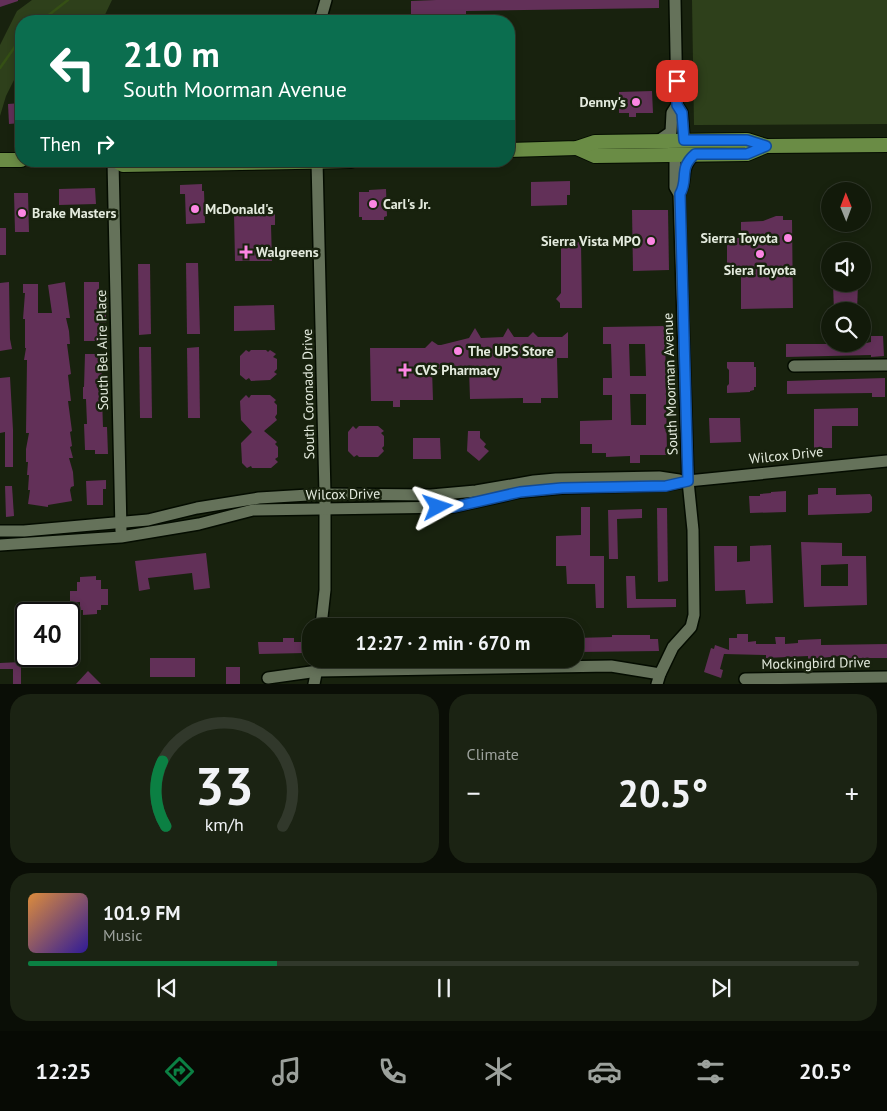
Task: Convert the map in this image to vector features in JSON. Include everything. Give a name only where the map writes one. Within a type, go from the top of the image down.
[{"type":"main road","points":[[515,150],[577,148],[595,142],[684,140],[747,140],[766,146],[887,144]]},
{"type":"main road","points":[[577,148],[595,156],[747,154],[766,146]]},
{"type":"main road","points":[[0,160],[15,160]]},
{"type":"street","points":[[322,15],[326,0]]},
{"type":"street","points":[[675,0],[677,105],[682,113],[684,140]]},
{"type":"street","points":[[658,141],[671,132],[672,113],[677,105]]},
{"type":"street","name":"South Moorman Avenue","points":[[659,679],[673,647],[691,627],[694,615],[693,530],[688,481],[680,194],[684,187],[684,170],[687,161],[695,154]]},
{"type":"street","name":"South Moorman Avenue","points":[[675,155],[675,187],[680,194]]},
{"type":"street","name":"South Bel Aire Place","points":[[114,167],[121,538]]},
{"type":"street","name":"South Coronado Drive","points":[[317,167],[325,494],[322,618]]},
{"type":"street","points":[[794,366],[887,365]]},
{"type":"street","name":"Wilcox Drive","points":[[0,545],[121,538],[199,524],[253,510],[454,507],[520,492],[562,488],[666,486],[688,481],[887,461]]},
{"type":"street","name":"Wilcox Drive","points":[[0,531],[148,520],[197,508],[259,498],[325,494],[432,495],[476,491],[556,479],[659,477],[688,481]]},
{"type":"street","points":[[268,678],[318,671],[611,666],[659,679]]},
{"type":"street","points":[[314,684],[318,668]]},
{"type":"street","name":"Mockingbird Drive","points":[[746,679],[887,677]]},
{"type":"green space","points":[[32,0],[112,0],[105,15],[15,15],[17,11]]},
{"type":"green space","points":[[692,0],[887,0],[887,124],[694,125]]},
{"type":"green space","points":[[15,15],[15,78],[6,96],[0,116],[0,45]]},
{"type":"building","points":[[0,0],[18,0],[18,1],[0,7]]},
{"type":"building","points":[[659,0],[659,8],[466,11],[466,15],[411,15],[411,1]]},
{"type":"building","name":"Denny's","points":[[652,91],[653,113],[636,113],[636,117],[629,117],[629,113],[619,113],[619,92]]},
{"type":"building","points":[[15,103],[15,124],[9,124],[8,104]]},
{"type":"building","points":[[570,181],[570,195],[567,195],[567,205],[531,206],[531,182]]},
{"type":"building","name":"McDonald's","points":[[202,184],[205,223],[186,224],[185,194],[180,194],[180,185]]},
{"type":"building","points":[[95,188],[96,204],[59,205],[59,189]]},
{"type":"building","name":"Carl's Jr.","points":[[386,189],[387,216],[384,217],[384,220],[362,220],[362,217],[359,217],[359,192]]},
{"type":"building","name":"Brake Masters","points":[[14,193],[28,193],[29,232],[15,232]]},
{"type":"building","name":"Walgreens","points":[[260,208],[275,208],[275,225],[271,225],[272,261],[235,261],[234,213],[260,212]]},
{"type":"building","name":"Sierra Vista MPO","points":[[632,210],[668,210],[669,270],[633,271]]},
{"type":"building","name":"Siera Toyota","points":[[776,216],[783,216],[783,220],[792,220],[793,308],[741,309],[741,271],[727,271],[727,238],[741,238],[741,222],[763,221]]},
{"type":"building","points":[[0,228],[6,228],[6,255],[0,255]]},
{"type":"building","points":[[561,242],[581,242],[582,308],[560,308],[560,303],[556,299],[561,293]]},
{"type":"building","points":[[186,263],[198,263],[200,334],[187,334]]},
{"type":"building","points":[[138,264],[150,264],[151,334],[139,335]]},
{"type":"building","points":[[9,282],[10,339],[12,349],[0,351],[0,283]]},
{"type":"building","points":[[65,282],[70,318],[66,318],[70,344],[67,344],[71,374],[68,375],[71,401],[68,401],[72,431],[70,432],[72,446],[70,447],[73,458],[69,458],[74,486],[70,490],[72,501],[48,505],[48,507],[28,504],[30,490],[28,490],[29,475],[27,475],[26,449],[29,433],[26,433],[27,360],[24,360],[26,348],[25,319],[23,319],[25,293],[23,293],[23,284],[38,284],[38,313],[52,313],[48,285]]},
{"type":"building","points":[[84,282],[99,282],[99,314],[106,314],[106,323],[99,323],[99,341],[84,341]]},
{"type":"building","points":[[833,292],[858,292],[857,302],[834,302]]},
{"type":"building","points":[[274,305],[275,330],[234,331],[234,306]]},
{"type":"building","points":[[665,326],[667,455],[640,455],[640,463],[630,463],[630,456],[606,457],[606,453],[592,453],[592,444],[580,444],[580,421],[612,420],[612,395],[603,395],[603,378],[612,378],[611,344],[603,344],[603,327]],"holes":[[[629,344],[645,344],[646,376],[630,376]],[[630,394],[646,394],[646,425],[631,425]]]},
{"type":"building","points":[[475,328],[481,338],[503,337],[508,328],[514,337],[528,337],[533,332],[538,337],[562,337],[568,332],[568,358],[557,358],[558,398],[541,398],[541,403],[523,403],[523,398],[470,399],[469,369],[432,369],[433,400],[400,400],[400,407],[393,407],[393,401],[371,401],[370,348],[425,348],[432,341],[441,345],[469,338]]},
{"type":"building","points":[[871,336],[883,336],[884,356],[786,357],[786,344],[821,344],[821,352],[871,352]]},
{"type":"building","points":[[139,347],[151,347],[152,418],[140,418]]},
{"type":"building","points":[[199,347],[200,418],[188,418],[187,348]]},
{"type":"building","points":[[246,350],[249,352],[251,350],[266,350],[268,352],[270,350],[276,354],[273,357],[277,359],[277,369],[274,372],[277,374],[270,380],[251,381],[249,378],[246,380],[240,375],[240,356]]},
{"type":"building","points":[[85,354],[101,354],[102,387],[105,386],[105,398],[102,398],[103,427],[107,427],[108,454],[95,454],[95,450],[85,450],[84,424],[87,424],[86,399],[83,399],[83,387]]},
{"type":"building","points":[[727,362],[754,362],[754,367],[756,367],[756,387],[754,387],[754,390],[750,392],[727,393],[729,370]]},
{"type":"building","points":[[10,377],[13,467],[5,467],[5,432],[0,433],[0,378]]},
{"type":"building","points":[[885,378],[885,397],[872,397],[872,393],[787,394],[787,381]]},
{"type":"building","points":[[246,395],[249,398],[251,395],[270,395],[276,400],[274,402],[277,405],[275,417],[277,420],[264,431],[277,442],[275,444],[278,447],[278,457],[275,459],[278,462],[271,468],[252,468],[251,466],[247,468],[242,463],[241,443],[252,432],[241,420],[240,401]]},
{"type":"building","points":[[858,408],[858,426],[832,426],[832,448],[814,448],[814,409]]},
{"type":"building","points":[[709,418],[740,418],[741,442],[710,443]]},
{"type":"building","points":[[353,426],[356,429],[359,426],[378,426],[384,431],[381,433],[384,436],[384,446],[382,448],[384,451],[378,457],[359,457],[357,455],[354,457],[348,451],[348,432]]},
{"type":"building","points":[[468,431],[480,431],[480,438],[486,444],[484,447],[489,451],[479,461],[467,451]]},
{"type":"building","points":[[413,438],[440,438],[441,459],[413,459]]},
{"type":"building","points":[[106,480],[106,489],[103,489],[103,505],[87,505],[86,481]]},
{"type":"building","points":[[5,486],[12,486],[14,516],[6,517]]},
{"type":"building","points":[[818,488],[836,488],[836,495],[870,494],[872,497],[872,511],[869,513],[808,515],[808,495],[818,494]]},
{"type":"building","points":[[786,491],[786,512],[750,513],[749,496]]},
{"type":"building","points":[[581,507],[590,507],[590,556],[604,556],[604,608],[596,608],[595,584],[567,584],[566,566],[556,566],[556,536],[581,535]]},
{"type":"building","points":[[657,508],[667,508],[668,581],[658,582]]},
{"type":"building","points":[[642,509],[642,518],[617,519],[618,559],[609,559],[608,510]]},
{"type":"building","points":[[801,542],[842,543],[842,556],[866,556],[867,605],[804,607]],"holes":[[[848,564],[848,586],[821,586],[821,565]]]},
{"type":"building","points":[[771,545],[773,603],[746,604],[745,590],[715,591],[714,546],[737,546],[737,562],[750,561],[750,546]]},
{"type":"building","points":[[206,553],[210,588],[194,590],[192,573],[148,578],[150,589],[139,591],[135,561]]},
{"type":"building","points":[[96,576],[96,580],[101,580],[101,589],[108,589],[108,605],[101,605],[101,610],[97,610],[97,614],[83,615],[83,610],[80,610],[80,602],[70,602],[70,591],[77,591],[77,582],[80,582],[80,577]]},
{"type":"building","points":[[626,576],[635,576],[636,599],[676,599],[676,607],[627,608]]},
{"type":"building","points":[[737,634],[748,634],[748,642],[756,641],[756,644],[776,644],[775,637],[785,637],[785,644],[798,643],[798,640],[821,639],[821,645],[887,644],[887,658],[842,658],[841,656],[808,659],[808,656],[766,658],[766,655],[724,654],[720,669],[723,670],[721,678],[704,672],[711,648],[714,649],[715,645],[729,650],[729,638],[737,638]]},
{"type":"building","points":[[612,635],[650,635],[650,639],[658,639],[659,651],[584,652],[584,638],[612,637]]},
{"type":"building","points":[[283,638],[294,638],[294,642],[302,642],[302,653],[259,654],[258,642],[283,642]]},
{"type":"building","points":[[150,658],[195,658],[195,677],[150,677]]},
{"type":"building","points":[[15,662],[15,667],[21,667],[21,684],[13,684],[13,669],[0,669],[0,663]]},
{"type":"building","points":[[226,667],[240,667],[240,684],[226,684]]},
{"type":"building","points":[[88,671],[101,684],[76,684]]},
{"type":"waterway","points":[[49,15],[68,0]]},
{"type":"waterway","points":[[0,68],[15,47]]},
{"type":"place","name":"Denny's","points":[[636,102]]},
{"type":"place","name":"Carl's Jr.","points":[[373,204]]},
{"type":"place","name":"McDonald's","points":[[195,209]]},
{"type":"place","name":"Brake Masters","points":[[22,213]]},
{"type":"place","name":"Sierra Toyota","points":[[788,238]]},
{"type":"place","name":"Sierra Vista MPO","points":[[651,241]]},
{"type":"place","name":"Walgreens","points":[[246,252]]},
{"type":"place","name":"Siera Toyota","points":[[760,254]]},
{"type":"place","name":"The UPS Store","points":[[458,351]]},
{"type":"place","name":"CVS Pharmacy","points":[[405,370]]},
{"type":"route","points":[[438,507],[454,507],[520,492],[562,488],[666,486],[688,481],[680,194],[684,187],[684,170],[687,161],[695,154],[747,154],[766,146],[747,140],[684,140],[682,113],[677,105],[677,81]]}]
